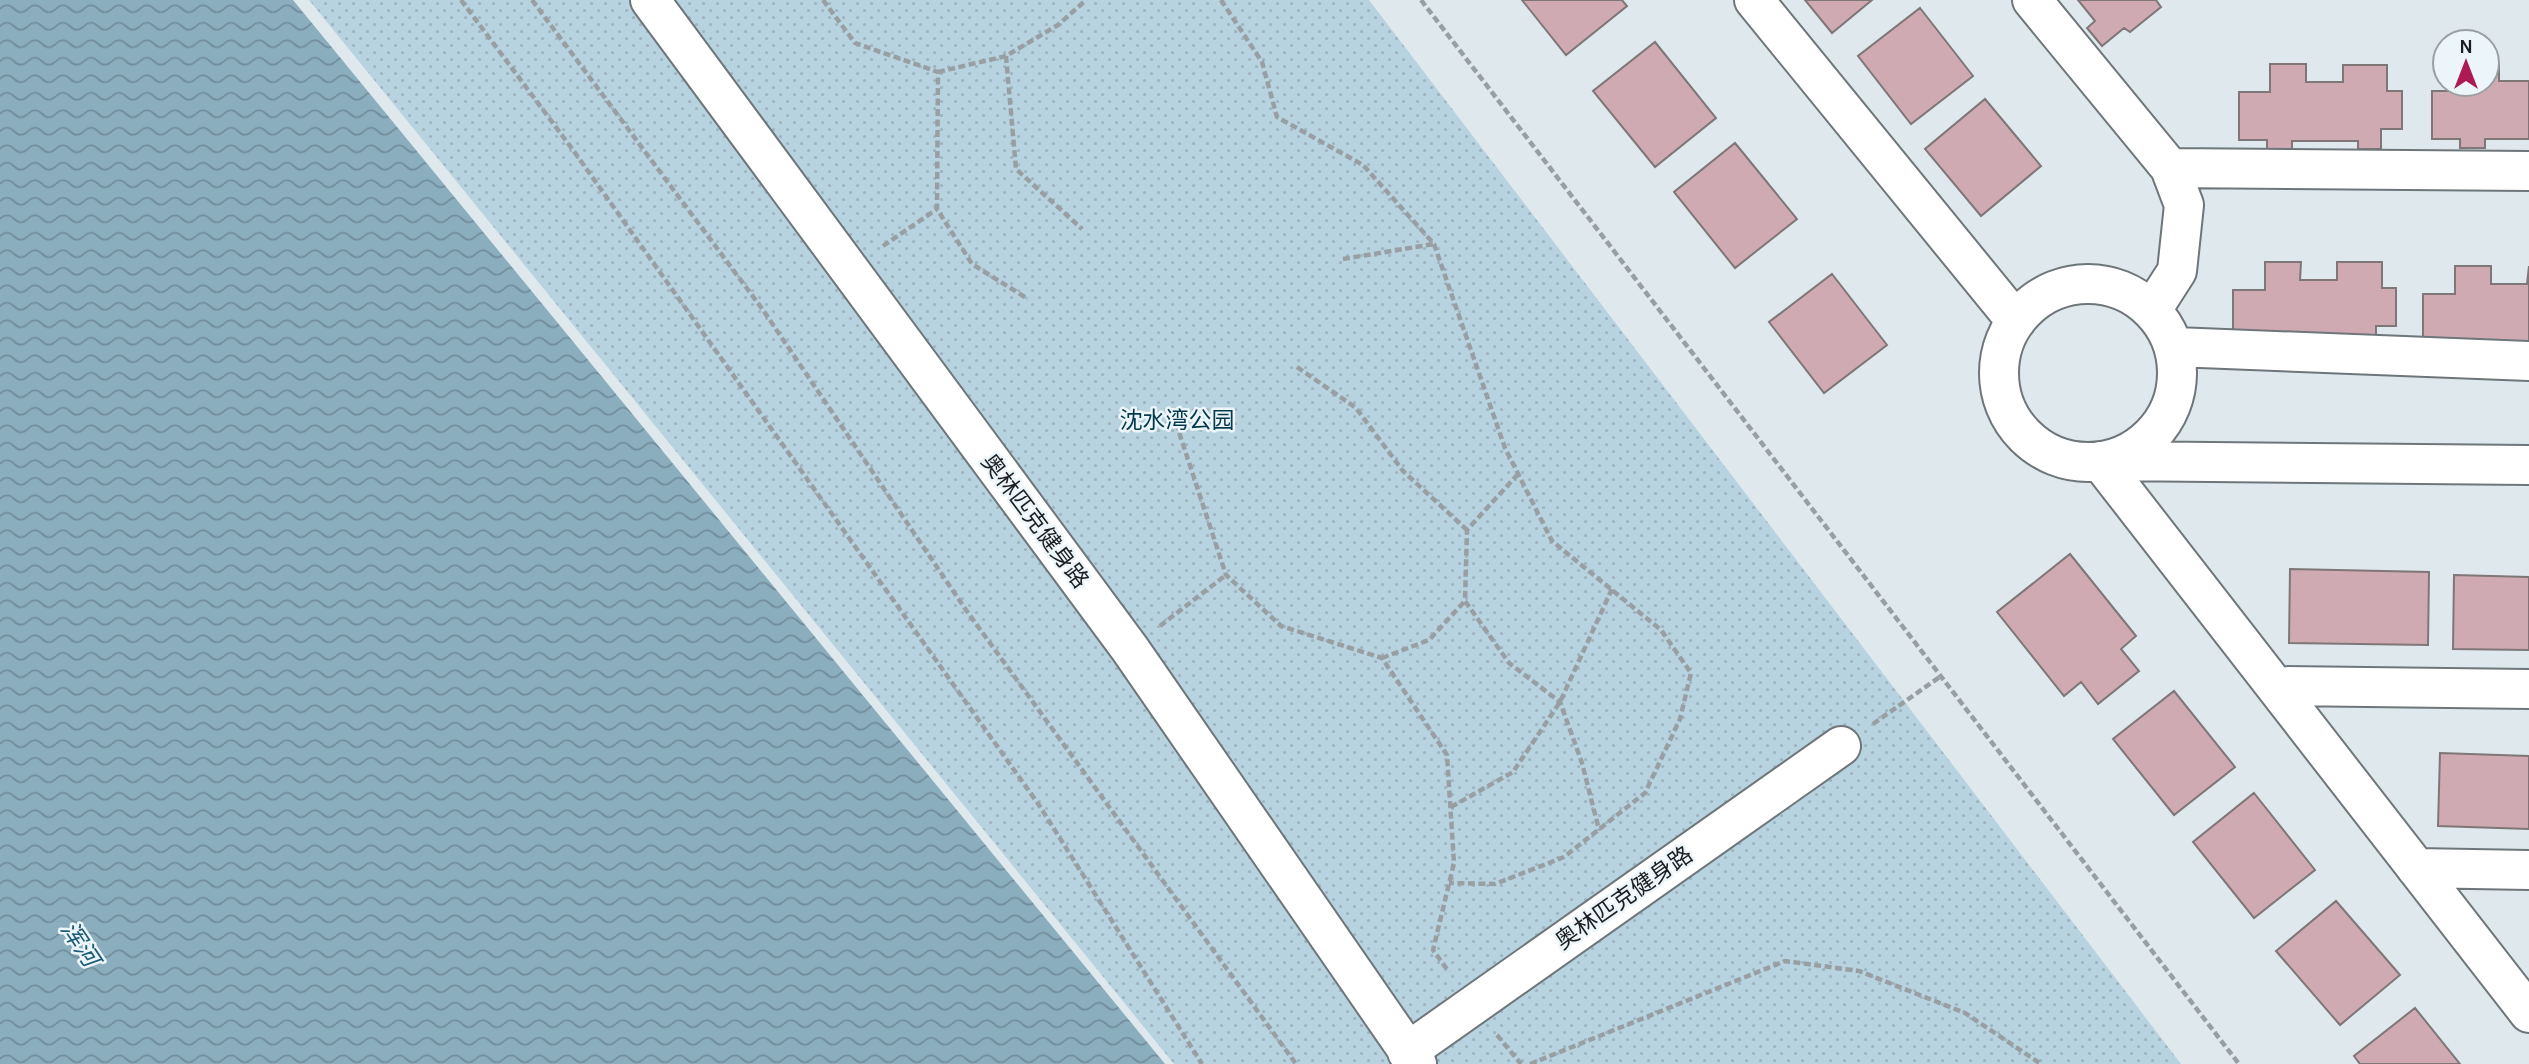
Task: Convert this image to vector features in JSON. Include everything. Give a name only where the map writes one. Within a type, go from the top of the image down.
[{"type":"street","name":"奥林匹克健身路","points":[[650,0],[1130,649],[1412,1058],[1472,1003],[1841,746]]},
{"type":"street","points":[[1754,0],[2016,321]]},
{"type":"street","points":[[2032,0],[2170,168],[2184,205],[2177,271],[2152,310]]},
{"type":"street","points":[[2170,168],[2529,171]]},
{"type":"street","points":[[2100,461],[2130,452],[2154,434],[2171,408],[2178,378],[2175,347],[2152,310],[2127,292],[2097,284],[2066,286],[2038,299],[2016,321],[2002,347],[1999,376],[2004,405],[2020,430],[2042,450],[2071,461],[2529,465]]},
{"type":"street","points":[[2175,347],[2529,361]]},
{"type":"street","points":[[2100,461],[2529,1013]]},
{"type":"street","points":[[2276,686],[2529,689]]},
{"type":"street","points":[[2416,868],[2529,870]]},
{"type":"path","points":[[461,0],[573,150],[1039,805],[1202,1064]]},
{"type":"path","points":[[533,0],[763,310],[966,610],[1296,1064]]},
{"type":"path","points":[[823,0],[855,43],[938,72],[1006,56],[1058,25],[1086,0]]},
{"type":"path","points":[[1221,0],[1262,62],[1277,117],[1363,165],[1434,244],[1505,448],[1552,541],[1661,630],[1691,673],[1680,719],[1645,793],[1564,857],[1495,884],[1449,883]]},
{"type":"path","points":[[1421,0],[2239,1064]]},
{"type":"path","points":[[1006,56],[1016,169],[1082,229]]},
{"type":"path","points":[[938,72],[937,209],[972,264],[1028,299]]},
{"type":"path","points":[[848,270],[937,209]]},
{"type":"path","points":[[1343,259],[1434,244]]},
{"type":"path","points":[[1297,367],[1356,408],[1403,471],[1468,530]]},
{"type":"path","points":[[1176,423],[1226,575],[1282,626],[1382,658],[1447,755],[1454,863],[1433,950],[1521,1064]]},
{"type":"path","points":[[1518,474],[1468,530],[1465,601],[1509,663],[1560,702],[1582,763],[1598,830]]},
{"type":"path","points":[[1130,649],[1226,575]]},
{"type":"path","points":[[1451,807],[1513,772],[1560,702],[1612,589]]},
{"type":"path","points":[[1382,658],[1429,640],[1465,601]]},
{"type":"path","points":[[1841,746],[1941,676]]},
{"type":"path","points":[[1530,1064],[1784,961],[1859,971],[1965,1013],[2041,1064]]},
{"type":"green space","name":"沈水湾公园","points":[[309,0],[1369,0],[2181,1064],[1174,1064]]},
{"type":"water","name":"浑河","points":[[0,0],[293,0],[1165,1064],[0,1064]]},
{"type":"building","points":[[1522,0],[1622,0],[1627,6],[1566,55]]},
{"type":"building","points":[[1805,0],[1872,0],[1832,33]]},
{"type":"building","points":[[2078,0],[2156,0],[2161,7],[2130,32],[2124,28],[2102,46],[2087,28],[2095,21]]},
{"type":"building","points":[[1920,8],[1973,76],[1911,124],[1858,56]]},
{"type":"building","points":[[1655,42],[1716,118],[1655,167],[1593,91]]},
{"type":"building","points":[[2270,64],[2306,64],[2306,82],[2343,82],[2343,65],[2387,65],[2387,91],[2402,91],[2402,129],[2381,129],[2381,149],[2358,149],[2358,141],[2292,141],[2292,149],[2267,149],[2267,140],[2239,140],[2239,92],[2270,92]]},
{"type":"building","points":[[2501,81],[2529,81],[2529,139],[2485,139],[2485,148],[2460,148],[2460,139],[2432,139],[2432,98],[2501,98]]},
{"type":"building","points":[[1985,99],[2041,166],[1981,216],[1925,149]]},
{"type":"building","points":[[1735,143],[1797,219],[1735,268],[1674,192]]},
{"type":"building","points":[[2265,262],[2301,262],[2300,280],[2337,280],[2337,262],[2382,262],[2382,288],[2396,288],[2396,326],[2376,326],[2376,346],[2233,338],[2233,290],[2265,290]]},
{"type":"building","points":[[2455,266],[2491,266],[2491,284],[2527,284],[2529,266],[2529,343],[2423,342],[2423,294],[2455,294]]},
{"type":"building","points":[[1832,274],[1887,345],[1824,393],[1769,322]]},
{"type":"building","points":[[2070,554],[2136,636],[2121,649],[2139,671],[2098,704],[2081,682],[2064,696],[1997,612]]},
{"type":"building","points":[[2290,569],[2429,572],[2428,645],[2289,643]]},
{"type":"building","points":[[2454,575],[2529,577],[2529,650],[2453,649]]},
{"type":"building","points":[[2174,691],[2235,767],[2174,815],[2113,739]]},
{"type":"building","points":[[2440,753],[2529,756],[2529,829],[2438,826]]},
{"type":"building","points":[[2254,793],[2315,870],[2254,918],[2193,842]]},
{"type":"building","points":[[2336,901],[2400,975],[2340,1025],[2276,951]]},
{"type":"building","points":[[2415,1008],[2460,1064],[2360,1064],[2354,1056]]}]
